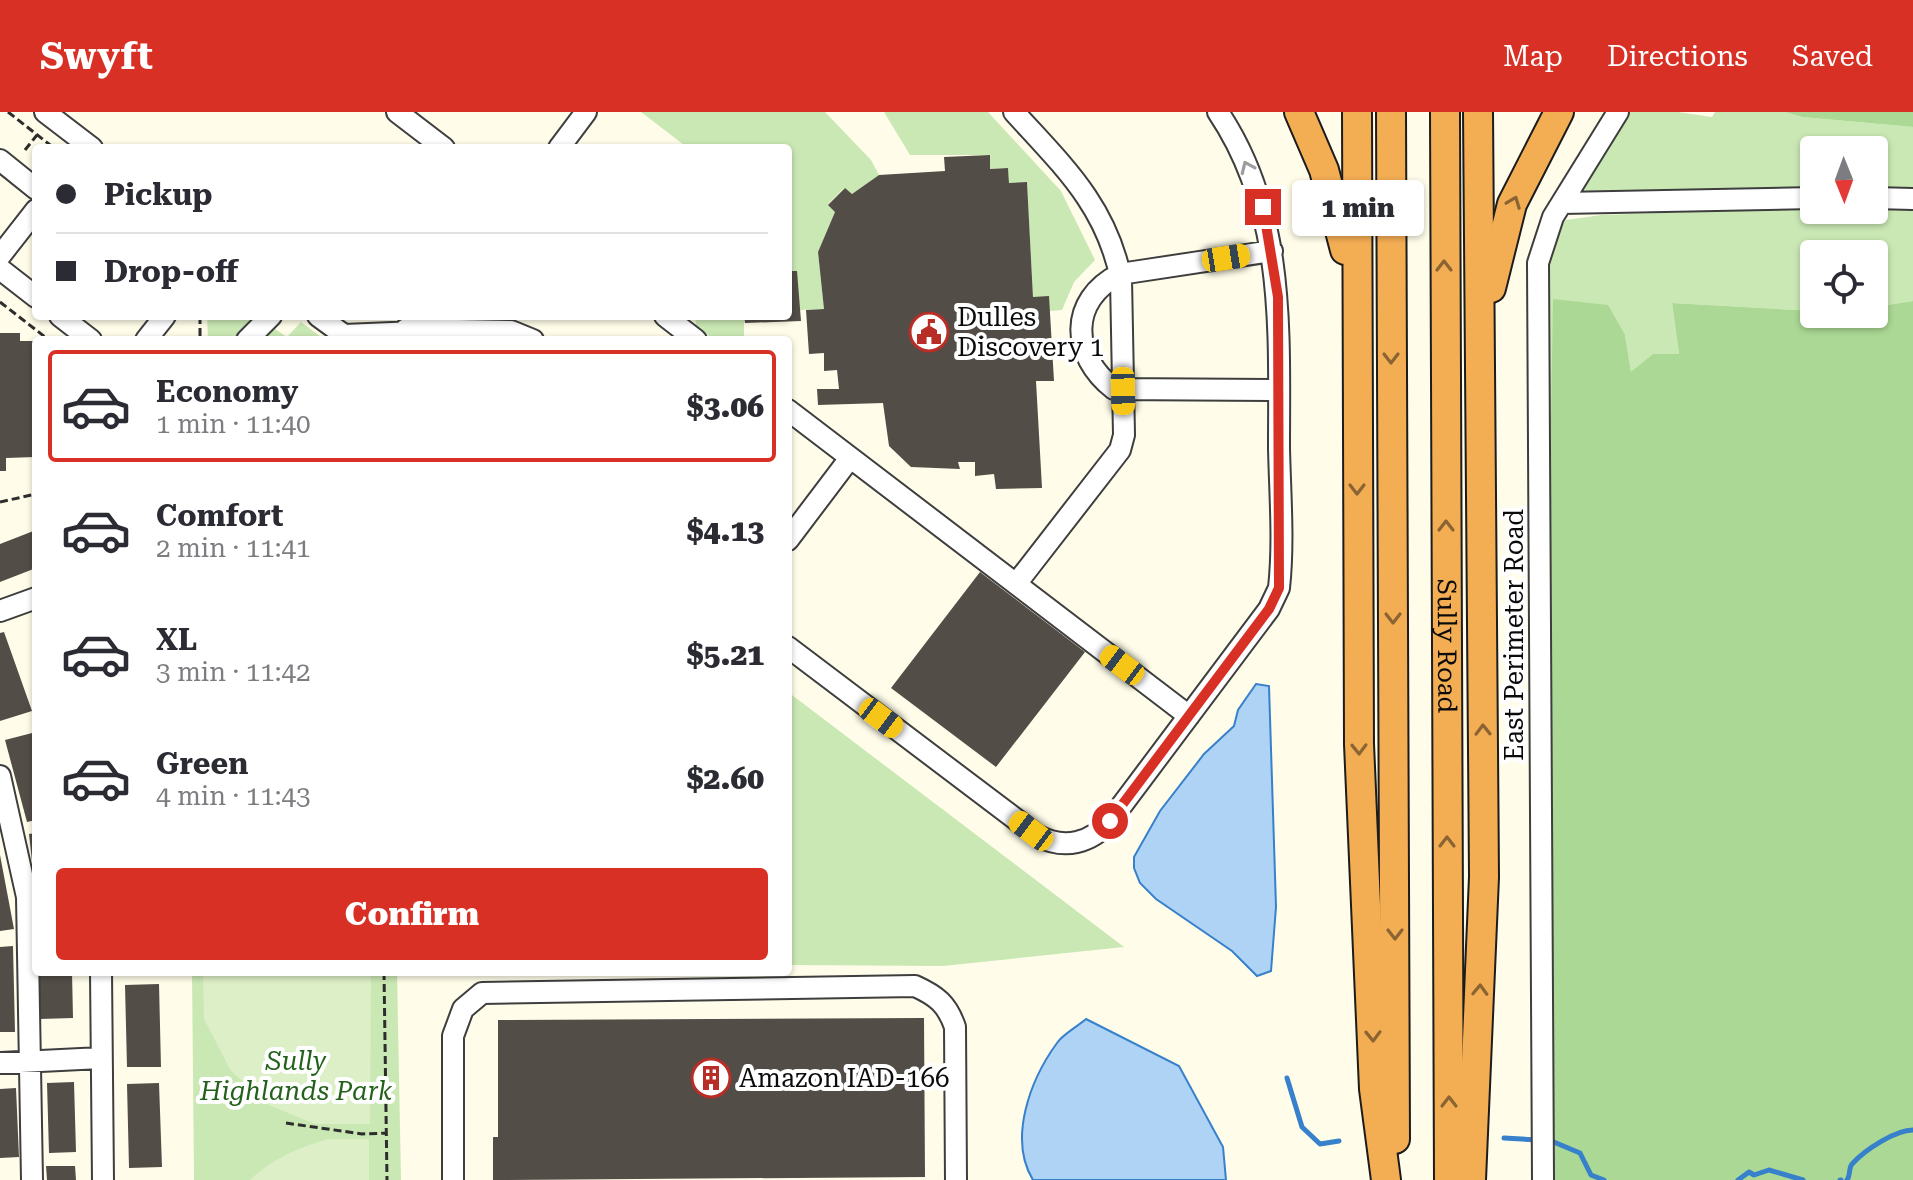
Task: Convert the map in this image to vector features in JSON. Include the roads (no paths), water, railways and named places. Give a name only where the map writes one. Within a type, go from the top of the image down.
[{"type":"highway","points":[[1299,112],[1324,170],[1341,228],[1348,278],[1356,411]]},
{"type":"highway","points":[[1357,112],[1360,788],[1374,1089],[1386,1180]]},
{"type":"highway","name":"Sully Road","points":[[1391,112],[1396,1180]]},
{"type":"highway","name":"Sully Road","points":[[1445,112],[1449,1180]]},
{"type":"highway","points":[[1471,1180],[1484,877],[1478,112]]},
{"type":"highway","points":[[1480,444],[1490,298],[1499,248],[1521,184],[1559,112]]},
{"type":"street","points":[[45,112],[82,144]]},
{"type":"street","points":[[397,112],[439,144]]},
{"type":"street","points":[[562,144],[586,112]]},
{"type":"street","points":[[1014,112],[1085,191],[1108,233],[1120,274],[1124,435],[1120,450],[1016,584]]},
{"type":"street","points":[[792,650],[1031,831],[1054,843],[1080,842],[1103,829],[1276,596],[1280,569],[1278,297],[1272,251],[1256,187],[1218,112]]},
{"type":"street","name":"East Perimeter Road","points":[[1543,1180],[1537,287],[1541,247],[1562,203],[1618,112]]},
{"type":"street","points":[[0,160],[32,188]]},
{"type":"street","points":[[0,238],[32,196]]},
{"type":"street","points":[[1562,203],[1800,198]]},
{"type":"street","points":[[1888,198],[1913,199]]},
{"type":"street","points":[[0,256],[32,215]]},
{"type":"street","points":[[1272,251],[1120,274],[1105,281],[1093,295],[1081,334],[1088,363],[1096,374],[1123,391],[1279,390]]},
{"type":"street","points":[[0,269],[32,294]]},
{"type":"street","points":[[65,320],[86,336]]},
{"type":"street","points":[[149,336],[162,320]]},
{"type":"street","points":[[251,336],[266,320]]},
{"type":"street","points":[[323,320],[349,336]]},
{"type":"street","points":[[670,320],[691,336]]},
{"type":"street","points":[[344,335],[406,329],[511,331],[523,336]]},
{"type":"street","points":[[406,329],[424,336]]},
{"type":"street","points":[[792,413],[1189,716]]},
{"type":"street","points":[[792,535],[850,458]]},
{"type":"street","points":[[0,611],[32,599]]},
{"type":"street","points":[[0,776],[27,897],[32,1180]]},
{"type":"street","points":[[101,976],[103,1180]]},
{"type":"street","points":[[453,1180],[453,1036],[463,1009],[482,993],[915,986],[934,994],[948,1009],[955,1027],[956,1180]]},
{"type":"street","points":[[0,1063],[101,1058]]},
{"type":"water","points":[[1256,684],[1269,686],[1276,907],[1271,971],[1257,976],[1232,951],[1156,899],[1140,883],[1134,868],[1134,857],[1160,811],[1204,754],[1234,726],[1238,710]]},
{"type":"water","points":[[1086,1019],[1179,1066],[1223,1147],[1226,1180],[1033,1180],[1022,1146],[1022,1128],[1031,1092],[1057,1043]]},
{"type":"waterway","points":[[1287,1078],[1302,1127],[1320,1144],[1339,1141]]},
{"type":"waterway","points":[[1847,1180],[1851,1165],[1865,1152],[1889,1137],[1913,1130]]},
{"type":"waterway","points":[[1504,1138],[1537,1140]]},
{"type":"waterway","points":[[1549,1140],[1580,1153],[1591,1175],[1604,1180]]},
{"type":"waterway","points":[[1738,1180],[1749,1172],[1754,1175],[1769,1170],[1803,1180]]},
{"type":"place","name":"Dulles Discovery 1","points":[[929,332]]},
{"type":"place","name":"Amazon IAD-166","points":[[711,1078]]},
{"type":"park label","name":"Sully Highlands Park","points":[[296,1076]]}]
